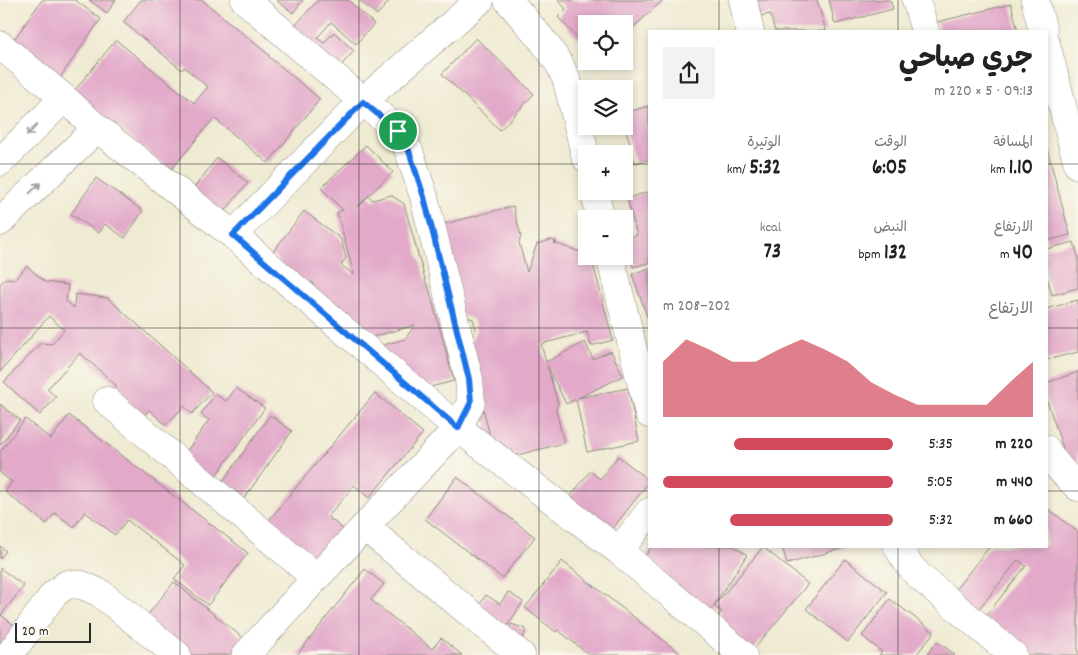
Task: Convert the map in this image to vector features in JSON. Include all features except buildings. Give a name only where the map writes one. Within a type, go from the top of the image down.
[{"type":"street","points":[[244,0],[398,131],[409,151],[424,197],[469,379],[471,402],[458,428],[316,578],[249,654]]},
{"type":"street","points":[[233,235],[363,102],[480,0]]},
{"type":"street","points":[[508,0],[544,42],[560,65],[568,82],[583,145]]},
{"type":"street","points":[[743,0],[750,30]]},
{"type":"street","points":[[916,0],[925,30]]},
{"type":"street","points":[[1035,0],[1043,30]]},
{"type":"street","points":[[0,45],[97,128],[233,235],[458,428],[618,551],[731,651]]},
{"type":"street","points":[[1048,52],[1078,165]]},
{"type":"street","points":[[0,162],[64,98]]},
{"type":"street","points":[[0,222],[97,128]]},
{"type":"street","points":[[612,265],[648,410]]},
{"type":"street","points":[[107,401],[316,578]]},
{"type":"street","points":[[1048,453],[1058,468],[1078,487]]},
{"type":"street","points":[[618,551],[648,513]]},
{"type":"street","points":[[365,527],[521,655]]},
{"type":"street","points":[[898,548],[919,576],[1013,655]]},
{"type":"street","points":[[9,655],[54,594],[67,584],[82,585],[100,593],[177,655]]},
{"type":"route","points":[[363,102],[398,131],[409,151],[424,197],[469,379],[471,402],[458,428],[233,235],[363,102]]}]
